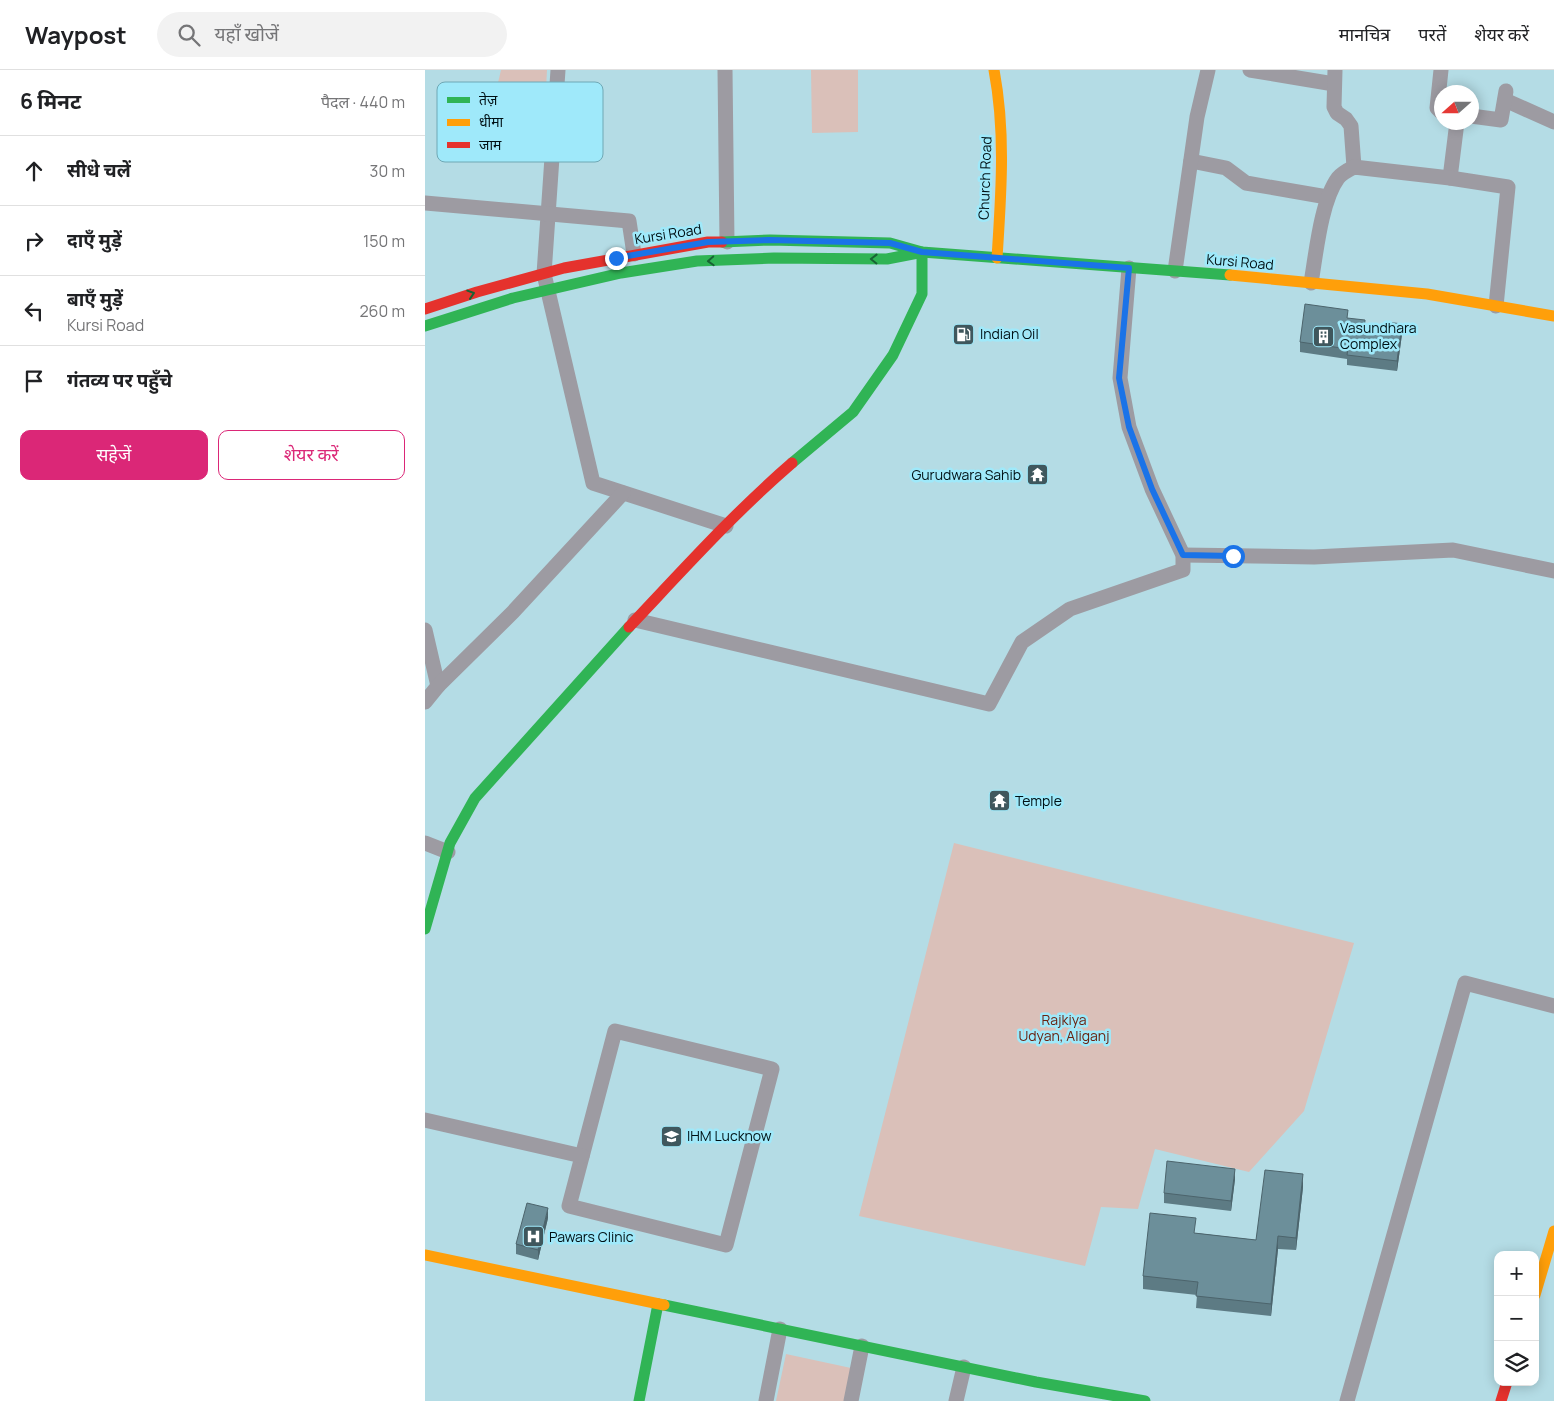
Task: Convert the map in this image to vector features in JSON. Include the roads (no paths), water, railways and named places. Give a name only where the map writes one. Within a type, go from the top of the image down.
[{"type":"street","points":[[725,70],[727,242]]},
{"type":"street","name":"Church Road","points":[[994,70],[999,90],[1003,149],[997,258]]},
{"type":"street","points":[[1175,271],[1197,117],[1208,70]]},
{"type":"street","points":[[1250,70],[1334,77],[1334,107],[1337,113],[1346,119],[1351,126],[1353,167]]},
{"type":"street","points":[[1439,85],[1441,70]]},
{"type":"street","points":[[1479,117],[1501,120],[1505,96],[1554,122]]},
{"type":"street","points":[[1451,178],[1456,130]]},
{"type":"street","points":[[1191,161],[1226,168],[1246,182],[1327,197]]},
{"type":"street","points":[[552,162],[544,274],[593,483],[726,526]]},
{"type":"street","points":[[1311,283],[1327,197],[1339,177],[1353,167],[1451,178],[1508,187],[1496,306]]},
{"type":"street","points":[[425,203],[629,221],[634,254]]},
{"type":"street","name":"Kursi Road","points":[[425,309],[477,292],[544,274],[634,254],[708,242],[769,240],[890,243],[922,252],[1175,271],[1427,294],[1554,316]]},
{"type":"street","points":[[425,929],[450,843],[475,798],[598,660],[726,526],[775,478],[853,412],[893,355],[922,294],[922,252]]},
{"type":"street","name":"Kursi Road","points":[[425,326],[513,298],[621,273],[697,261],[774,258],[887,259],[922,252]]},
{"type":"street","points":[[635,620],[989,704],[1021,642],[1070,609],[1183,570],[1183,555],[1152,489],[1129,427],[1119,378],[1129,268]]},
{"type":"street","points":[[425,702],[513,612],[623,493]]},
{"type":"street","points":[[1183,555],[1314,557],[1453,550],[1554,571]]},
{"type":"street","points":[[425,630],[439,686]]},
{"type":"street","points":[[425,842],[447,852]]},
{"type":"street","points":[[1347,1401],[1465,983],[1554,1006]]},
{"type":"street","points":[[615,1031],[772,1068],[726,1245],[569,1206],[582,1156],[615,1031]]},
{"type":"street","points":[[425,1120],[582,1156]]},
{"type":"street","points":[[1539,1282],[1554,1231]]},
{"type":"street","points":[[425,1255],[965,1367],[1060,1394],[1145,1401]]},
{"type":"street","points":[[639,1401],[658,1304]]},
{"type":"street","points":[[766,1401],[780,1329]]},
{"type":"street","points":[[851,1401],[863,1346]]},
{"type":"street","points":[[956,1401],[965,1367]]},
{"type":"street","points":[[1501,1401],[1506,1386]]},
{"type":"place","name":"Indian Oil","points":[[964,334]]},
{"type":"place","name":"Vasundhara Complex","points":[[1324,336]]},
{"type":"place","name":"Gurudwara Sahib","points":[[1037,475]]},
{"type":"place","name":"Temple","points":[[999,801]]},
{"type":"place","name":"IHM Lucknow","points":[[671,1136]]},
{"type":"place","name":"Pawars Clinic","points":[[533,1237]]},
{"type":"park label","name":"Rajkiya Udyan, Aliganj","points":[[1064,1028]]}]
